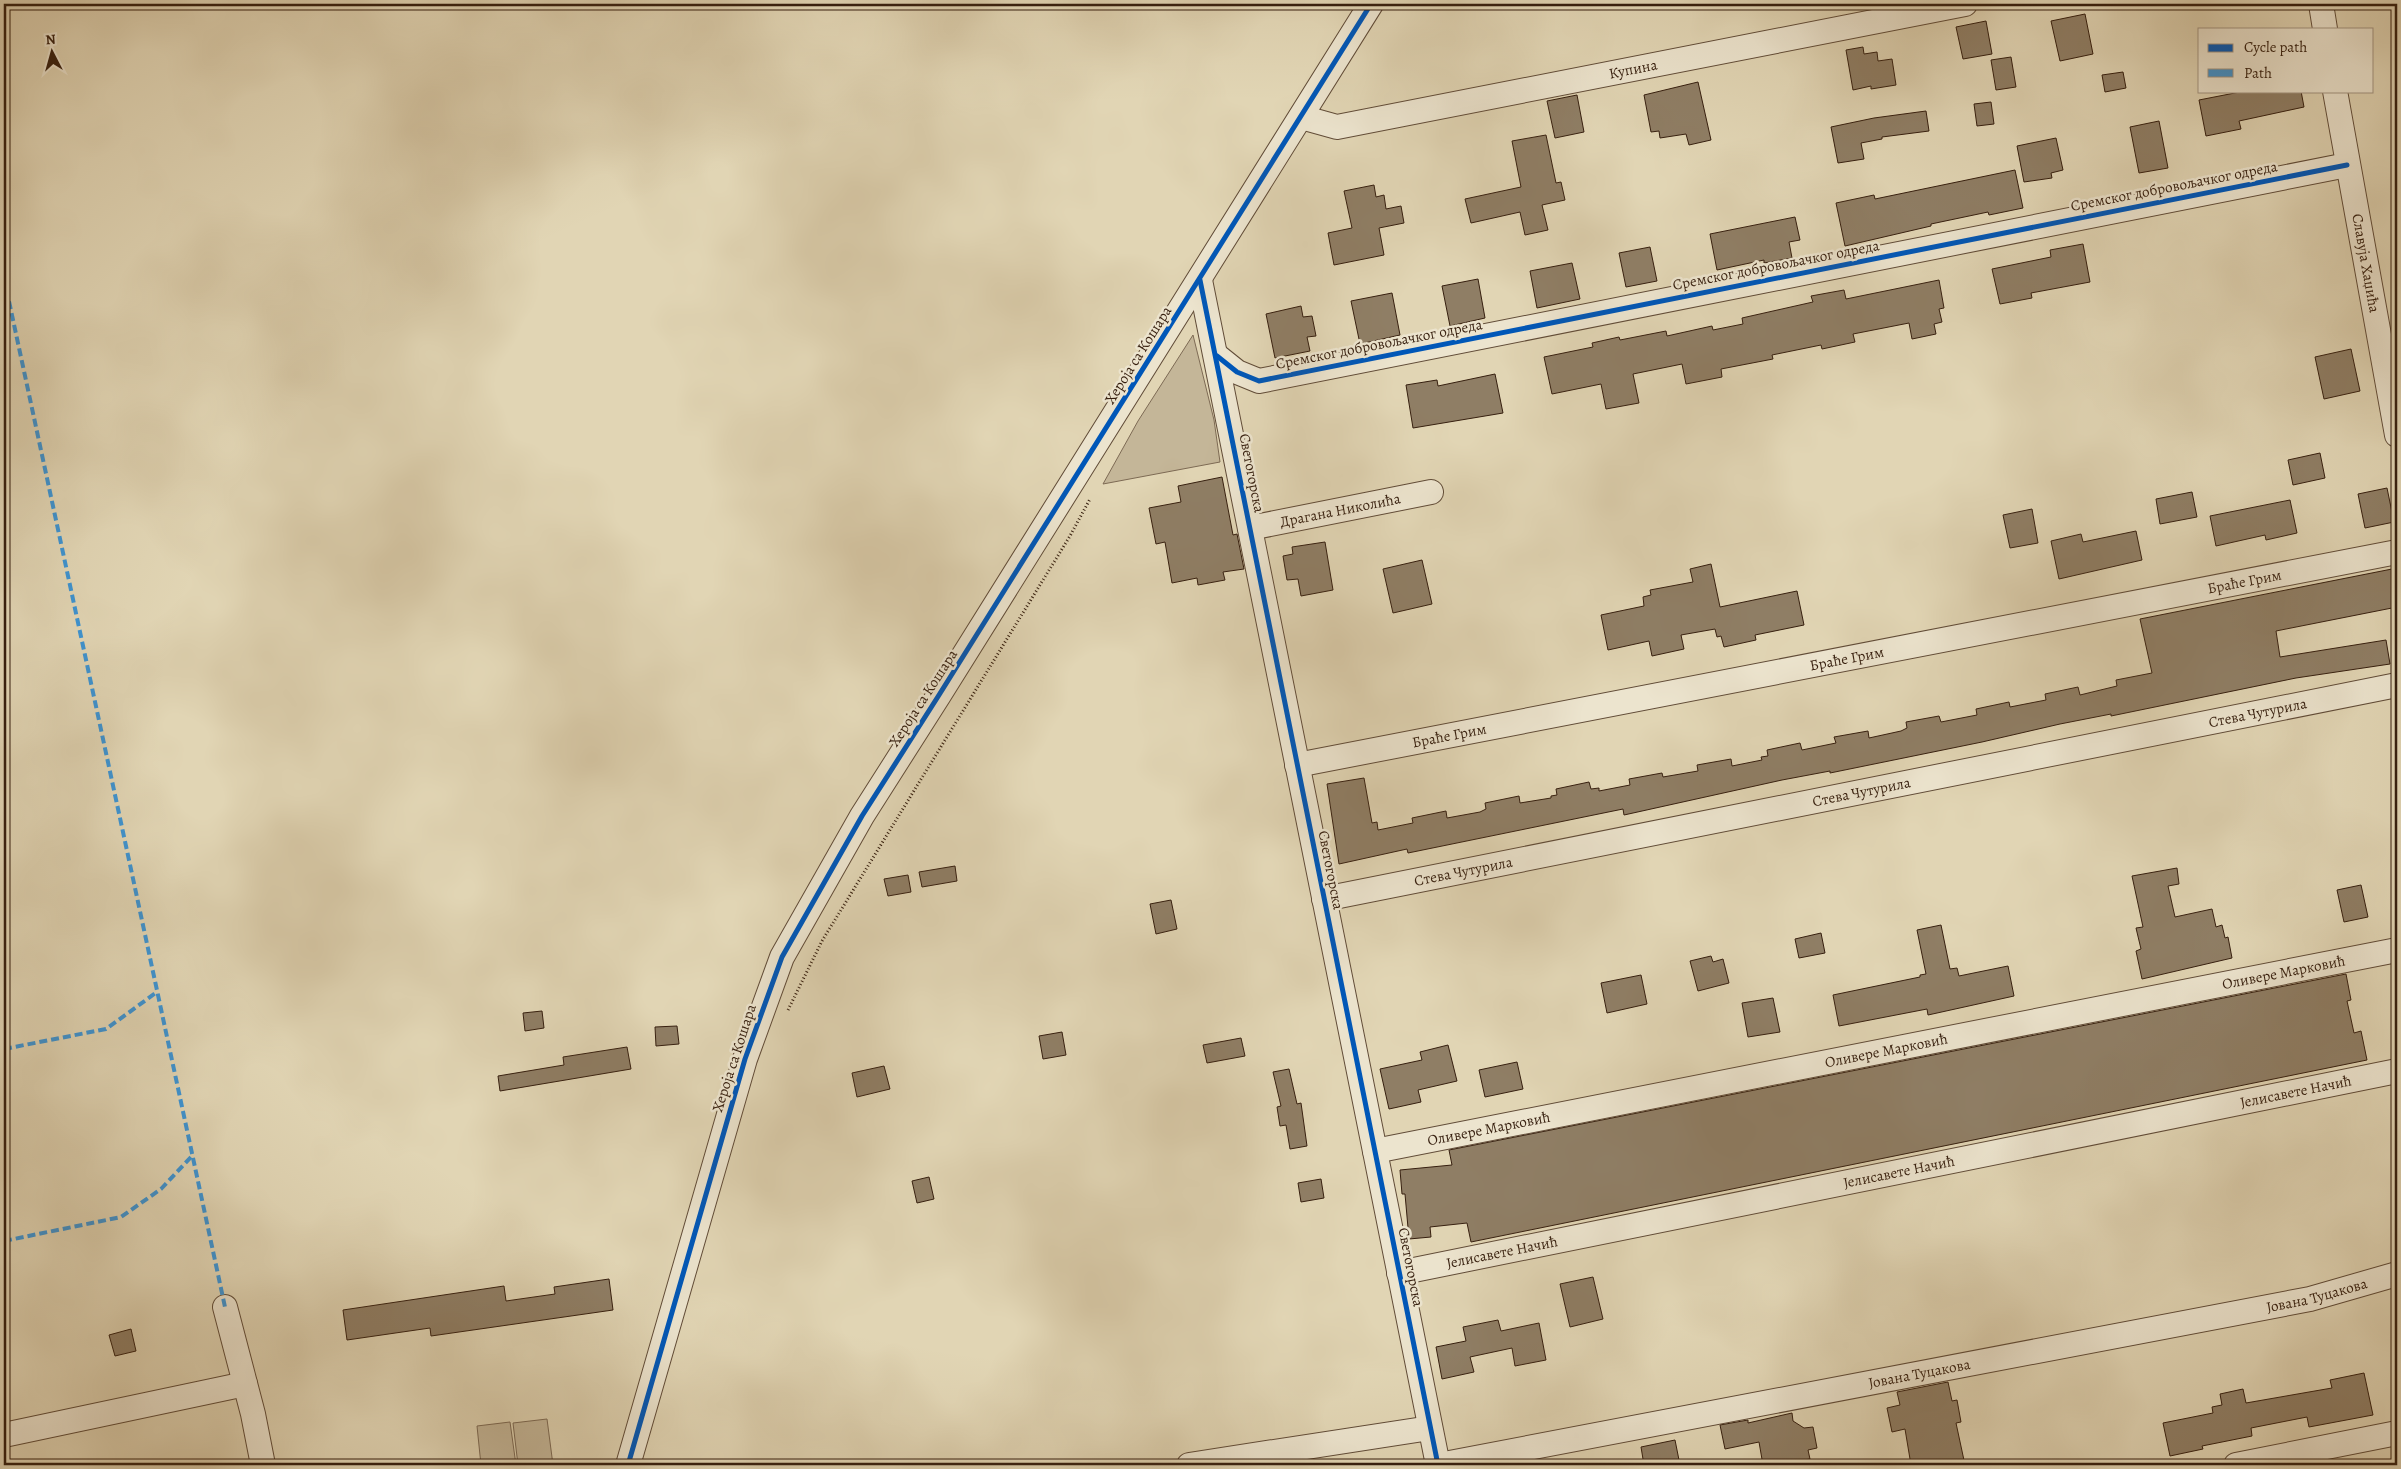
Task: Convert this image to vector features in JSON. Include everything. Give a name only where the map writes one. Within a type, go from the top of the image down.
[{"type":"street","name":"Хероја са Кошара","points":[[628,1465],[745,1060],[782,957],[862,816],[1200,280],[1370,4]]},
{"type":"street","name":"Купина","points":[[1301,117],[1338,127],[1965,4]]},
{"type":"street","points":[[2321,4],[2325,28]]},
{"type":"street","name":"Славуја Хаџића","points":[[2335,92],[2397,435]]},
{"type":"street","name":"Сремског добровољачког одреда","points":[[1217,356],[1237,372],[1259,381],[2347,164]]},
{"type":"street","name":"Светогорска","points":[[1200,280],[1217,356],[1297,765],[1439,1465]]},
{"type":"street","name":"Драгана Николића","points":[[1250,528],[1431,492]]},
{"type":"street","name":"Браће Грим","points":[[1297,765],[2397,552]]},
{"type":"street","name":"Стева Чутурила","points":[[1324,899],[2397,684]]},
{"type":"street","name":"Оливере Марковић","points":[[1375,1151],[2397,950]]},
{"type":"street","name":"Јелисавете Начић","points":[[1399,1273],[2397,1071]]},
{"type":"street","name":"Јована Туцакова","points":[[1439,1465],[2310,1299],[2397,1274]]},
{"type":"street","points":[[225,1307],[263,1465]]},
{"type":"street","points":[[4,1435],[245,1384]]},
{"type":"street","points":[[1189,1465],[1430,1428]]},
{"type":"street","points":[[2236,1465],[2397,1433]]},
{"type":"path","points":[[786,1015],[822,942],[1064,544],[1093,493]]},
{"type":"shaded area","points":[[1193,335],[1214,420],[1220,462],[1103,484],[1138,421]]},
{"type":"shaded area","points":[[547,1419],[553,1465],[518,1465],[513,1423]]},
{"type":"shaded area","points":[[510,1422],[516,1465],[481,1465],[477,1426]]},
{"type":"building","points":[[2085,14],[2093,54],[2060,61],[2051,21]]},
{"type":"building","points":[[1986,21],[1992,54],[1963,59],[1956,27]]},
{"type":"building","points":[[1863,47],[1864,54],[1877,52],[1878,61],[1892,59],[1896,85],[1871,89],[1871,86],[1853,90],[1846,50]]},
{"type":"building","points":[[2011,57],[2016,87],[1996,90],[1991,60]]},
{"type":"building","points":[[2123,72],[2126,88],[2105,92],[2102,75]]},
{"type":"building","points":[[1698,82],[1711,140],[1689,145],[1686,134],[1660,138],[1659,131],[1651,132],[1644,95]]},
{"type":"building","points":[[2240,92],[2301,92],[2304,107],[2239,121],[2241,129],[2206,136],[2199,100]]},
{"type":"building","points":[[1577,95],[1584,132],[1555,138],[1547,101]]},
{"type":"building","points":[[1991,102],[1994,124],[1977,126],[1974,104]]},
{"type":"building","points":[[1926,111],[1929,131],[1882,137],[1882,139],[1861,143],[1864,159],[1838,163],[1831,127],[1874,118]]},
{"type":"building","points":[[2159,121],[2168,168],[2139,173],[2130,127]]},
{"type":"building","points":[[1546,135],[1556,183],[1561,182],[1565,200],[1542,205],[1548,230],[1525,235],[1520,212],[1471,223],[1465,199],[1521,187],[1512,141]]},
{"type":"building","points":[[2056,138],[2063,170],[2051,173],[2052,178],[2024,182],[2017,146]]},
{"type":"building","points":[[2015,170],[2023,208],[1989,215],[1988,212],[1931,224],[1931,226],[1845,246],[1836,203],[1874,195],[1875,199]]},
{"type":"building","points":[[1374,185],[1376,197],[1384,195],[1386,209],[1401,206],[1404,223],[1379,228],[1384,255],[1334,265],[1328,233],[1352,228],[1344,191]]},
{"type":"building","points":[[1795,217],[1800,240],[1789,242],[1792,258],[1764,263],[1764,260],[1717,270],[1710,234]]},
{"type":"building","points":[[2083,244],[2090,282],[2031,293],[2032,298],[2000,304],[1992,269],[2051,257],[2050,250]]},
{"type":"building","points":[[1650,247],[1657,281],[1626,287],[1619,253]]},
{"type":"building","points":[[1572,263],[1580,299],[1537,308],[1530,271]]},
{"type":"building","points":[[1478,279],[1485,318],[1450,326],[1442,286]]},
{"type":"building","points":[[1939,280],[1944,308],[1939,309],[1942,322],[1934,324],[1936,334],[1912,339],[1909,323],[1853,334],[1855,342],[1822,349],[1821,345],[1772,355],[1773,359],[1721,369],[1722,377],[1686,384],[1682,364],[1633,374],[1639,403],[1606,409],[1601,384],[1552,394],[1544,357],[1593,347],[1592,343],[1619,337],[1620,340],[1666,331],[1667,336],[1712,326],[1713,330],[1743,324],[1742,318],[1813,302],[1811,296],[1844,290],[1846,299]]},
{"type":"building","points":[[1392,293],[1400,335],[1360,344],[1351,301]]},
{"type":"building","points":[[1301,306],[1303,317],[1312,316],[1316,336],[1307,337],[1310,351],[1275,358],[1266,314]]},
{"type":"building","points":[[2351,349],[2360,391],[2324,399],[2315,357]]},
{"type":"building","points":[[1495,374],[1503,413],[1413,428],[1406,385],[1437,380],[1438,386]]},
{"type":"building","points":[[2320,453],[2325,478],[2293,485],[2288,460]]},
{"type":"building","points":[[1222,477],[1233,535],[1237,534],[1244,569],[1223,572],[1225,580],[1198,585],[1197,578],[1172,583],[1165,542],[1156,544],[1149,508],[1181,502],[1178,486]]},
{"type":"building","points":[[2387,488],[2394,522],[2365,528],[2358,494]]},
{"type":"building","points":[[2192,492],[2197,517],[2160,524],[2156,499]]},
{"type":"building","points":[[2290,500],[2297,533],[2266,540],[2265,535],[2216,546],[2210,516]]},
{"type":"building","points":[[2032,509],[2038,543],[2010,548],[2003,515]]},
{"type":"building","points":[[2136,531],[2142,560],[2059,579],[2051,541],[2081,534],[2083,542]]},
{"type":"building","points":[[1325,542],[1333,590],[1301,596],[1298,579],[1287,580],[1283,556],[1293,554],[1292,547]]},
{"type":"building","points":[[1422,560],[1432,604],[1393,613],[1383,569]]},
{"type":"building","points":[[1711,564],[1720,607],[1797,591],[1804,625],[1755,635],[1756,640],[1724,647],[1721,636],[1717,637],[1715,629],[1681,635],[1684,649],[1652,656],[1649,641],[1608,650],[1601,615],[1644,606],[1643,597],[1651,595],[1650,590],[1693,582],[1690,569]]},
{"type":"building","points":[[2397,568],[2397,607],[2276,631],[2280,657],[2386,640],[2390,664],[2296,678],[2111,716],[2111,714],[2060,724],[1830,773],[1830,771],[1782,780],[1624,815],[1623,809],[1408,853],[1407,849],[1339,864],[1327,784],[1364,778],[1372,823],[1377,822],[1378,830],[1413,823],[1412,818],[1446,811],[1447,818],[1480,812],[1486,809],[1485,803],[1519,796],[1520,803],[1551,798],[1551,796],[1557,795],[1556,789],[1589,782],[1591,789],[1599,788],[1599,791],[1630,785],[1629,779],[1662,773],[1663,777],[1698,771],[1697,765],[1731,759],[1732,766],[1762,760],[1761,757],[1768,756],[1767,750],[1800,743],[1802,750],[1836,743],[1834,737],[1868,731],[1869,738],[1901,731],[1907,728],[1906,722],[1939,716],[1941,722],[1977,715],[1976,709],[2009,702],[2010,707],[2046,700],[2045,694],[2078,687],[2080,695],[2117,686],[2116,680],[2152,673],[2140,619]]},
{"type":"building","points":[[955,866],[957,881],[922,887],[919,872]]},
{"type":"building","points":[[2177,868],[2179,884],[2168,886],[2175,917],[2212,909],[2216,927],[2222,925],[2225,938],[2228,937],[2232,958],[2142,979],[2136,951],[2141,949],[2136,928],[2143,927],[2132,876]]},
{"type":"building","points":[[908,875],[911,892],[888,896],[884,879]]},
{"type":"building","points":[[2361,885],[2368,917],[2344,922],[2337,890]]},
{"type":"building","points":[[1171,900],[1177,929],[1156,934],[1150,904]]},
{"type":"building","points":[[1941,925],[1950,969],[1957,968],[1959,976],[2008,966],[2014,996],[1928,1015],[1927,1009],[1839,1026],[1833,995],[1920,977],[1920,975],[1926,974],[1917,930]]},
{"type":"building","points":[[1821,933],[1825,953],[1799,958],[1795,939]]},
{"type":"building","points":[[1711,956],[1713,962],[1723,959],[1729,983],[1698,991],[1690,961]]},
{"type":"building","points":[[2346,974],[2351,1000],[2347,1001],[2354,1033],[2361,1031],[2367,1060],[1471,1242],[1467,1223],[1430,1227],[1431,1237],[1409,1239],[1405,1194],[1402,1194],[1400,1170],[1452,1165],[1449,1150]]},
{"type":"building","points":[[1641,975],[1647,1004],[1607,1013],[1601,983]]},
{"type":"building","points":[[1773,998],[1780,1032],[1748,1037],[1742,1003]]},
{"type":"building","points":[[542,1011],[544,1028],[525,1031],[523,1013]]},
{"type":"building","points":[[677,1026],[679,1044],[656,1046],[655,1027]]},
{"type":"building","points":[[1062,1032],[1066,1055],[1043,1059],[1039,1036]]},
{"type":"building","points":[[1241,1038],[1245,1056],[1207,1063],[1203,1045]]},
{"type":"building","points":[[1448,1045],[1457,1081],[1418,1090],[1421,1102],[1389,1109],[1380,1069],[1422,1060],[1420,1052]]},
{"type":"building","points":[[627,1047],[631,1069],[500,1091],[498,1076],[564,1065],[563,1057]]},
{"type":"building","points":[[1517,1062],[1523,1089],[1485,1097],[1479,1070]]},
{"type":"building","points":[[884,1066],[890,1089],[857,1097],[852,1073]]},
{"type":"building","points":[[1289,1069],[1297,1104],[1301,1103],[1307,1146],[1290,1149],[1286,1125],[1280,1126],[1277,1107],[1281,1106],[1273,1072]]},
{"type":"building","points":[[929,1177],[934,1199],[917,1203],[912,1181]]},
{"type":"building","points":[[1321,1179],[1324,1198],[1301,1202],[1298,1183]]},
{"type":"building","points":[[1593,1277],[1603,1319],[1570,1327],[1560,1284]]},
{"type":"building","points":[[609,1279],[613,1310],[431,1336],[430,1328],[347,1340],[343,1310],[504,1286],[506,1301],[555,1294],[554,1287]]},
{"type":"building","points":[[1498,1320],[1501,1331],[1539,1323],[1546,1360],[1515,1366],[1512,1348],[1470,1357],[1474,1372],[1442,1379],[1436,1347],[1466,1341],[1463,1327]]},
{"type":"building","points":[[131,1329],[136,1351],[115,1356],[109,1335]]},
{"type":"building","points":[[2364,1373],[2373,1415],[2309,1427],[2307,1417],[2251,1428],[2252,1436],[2202,1446],[2203,1449],[2170,1456],[2163,1423],[2213,1413],[2212,1407],[2222,1405],[2220,1394],[2243,1389],[2246,1403],[2332,1388],[2330,1380]]},
{"type":"building","points":[[1948,1382],[1952,1401],[1957,1400],[1961,1422],[1956,1423],[1965,1465],[1911,1465],[1905,1429],[1892,1432],[1887,1408],[1900,1405],[1897,1392]]},
{"type":"building","points":[[1792,1413],[1793,1421],[1804,1428],[1813,1427],[1817,1448],[1808,1450],[1810,1459],[1793,1462],[1794,1465],[1763,1465],[1759,1442],[1725,1449],[1720,1425],[1748,1420],[1748,1423]]},
{"type":"building","points":[[1675,1440],[1680,1465],[1644,1465],[1641,1447]]},
{"type":"marked path","points":[[4,278],[225,1307]]},
{"type":"marked path","points":[[4,1049],[106,1029],[157,992]]},
{"type":"marked path","points":[[4,1241],[121,1217],[161,1189],[192,1156]]},
{"type":"cycle path","points":[[628,1465],[745,1059],[782,957],[862,816],[1371,4]]},
{"type":"cycle path","points":[[1217,356],[1237,372],[1259,381],[2347,165]]},
{"type":"cycle path","points":[[1200,280],[1438,1465]]}]
